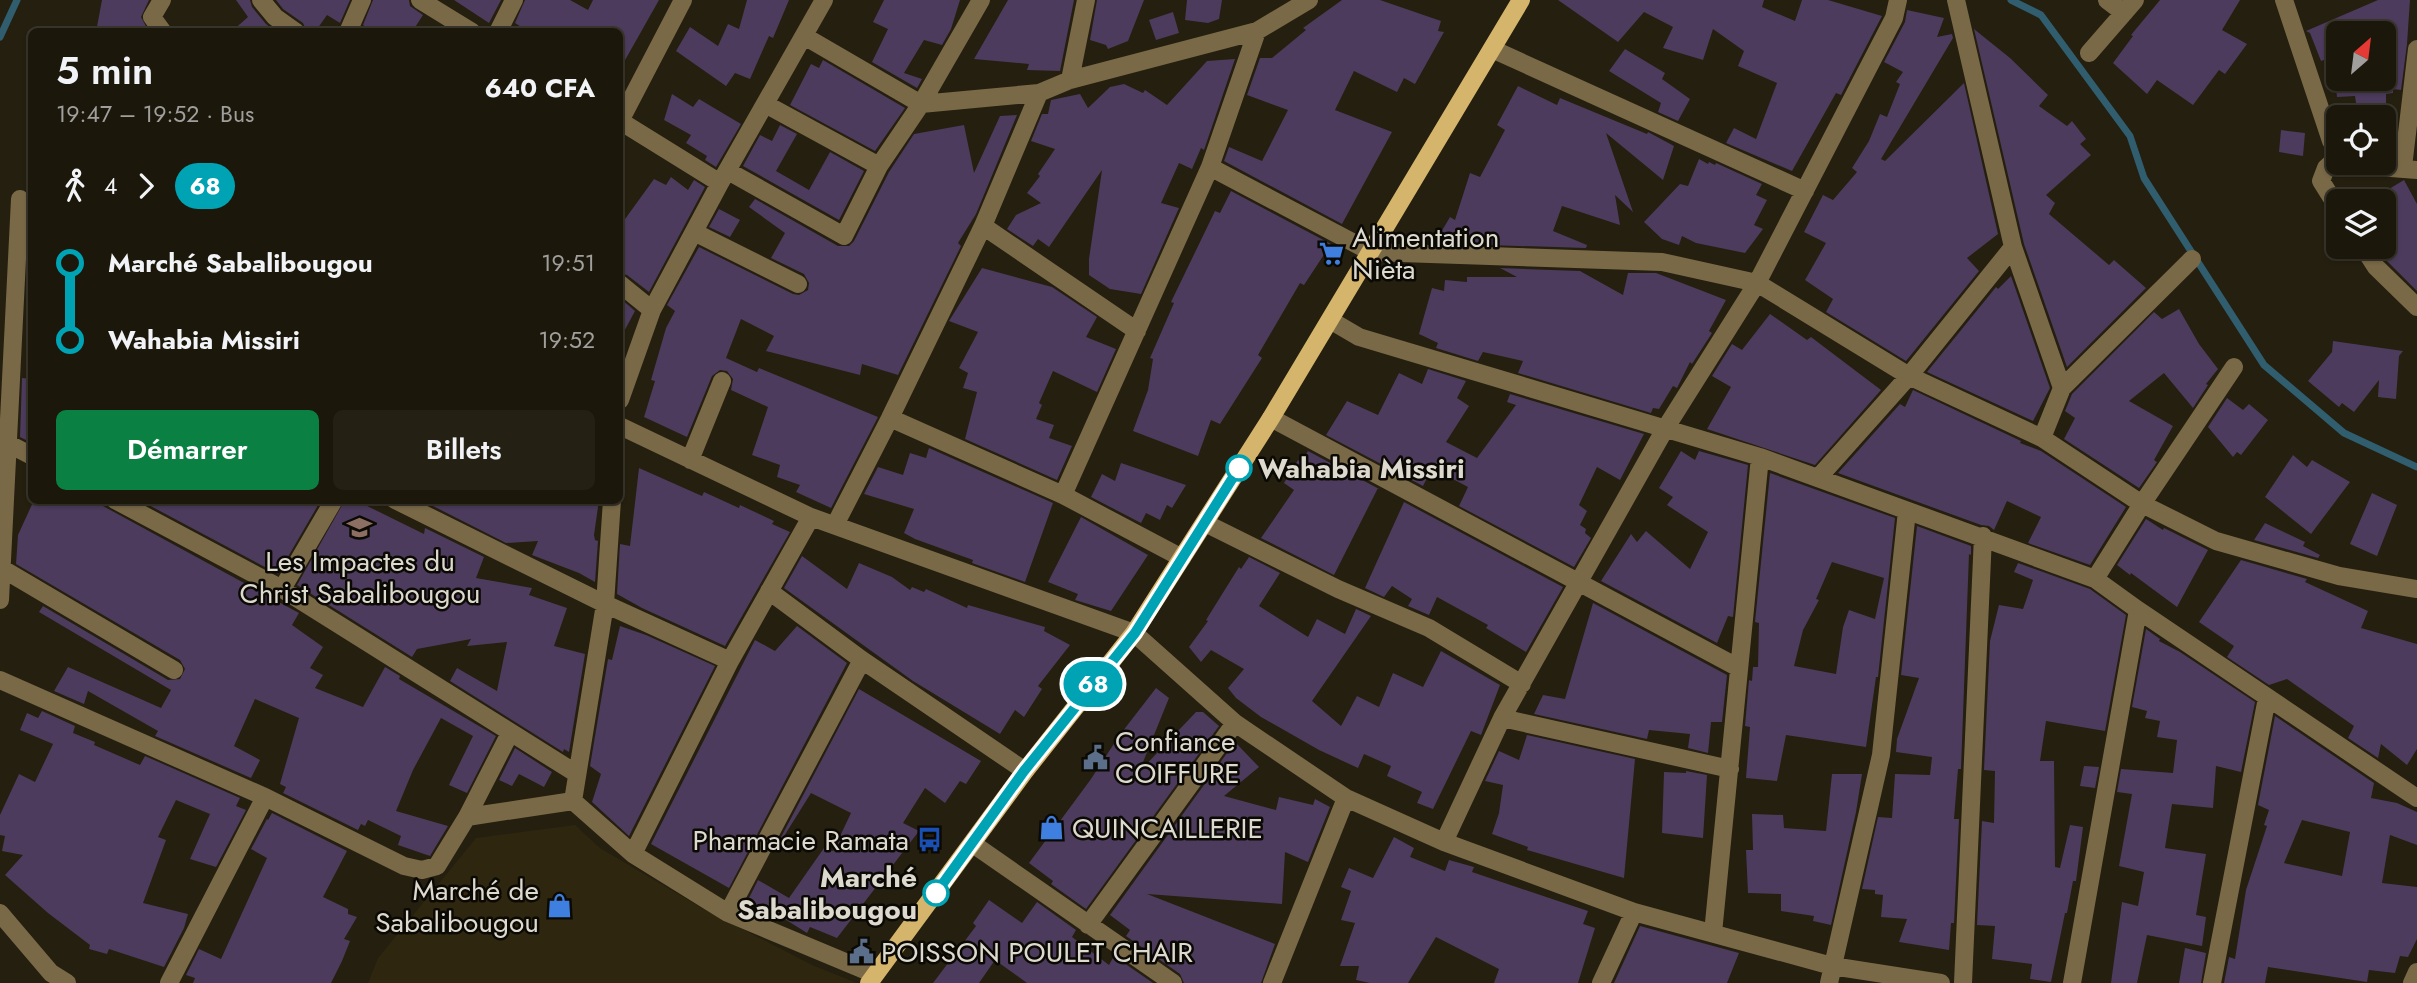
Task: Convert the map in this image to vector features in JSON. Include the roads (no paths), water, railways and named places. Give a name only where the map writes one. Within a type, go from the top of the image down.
[{"type":"main road","points":[[872,979],[1024,771],[1135,633],[1271,418],[1521,0]]},
{"type":"street","points":[[160,28],[152,17],[162,0]]},
{"type":"street","points":[[261,0],[275,17],[290,28]]},
{"type":"street","points":[[350,28],[362,0]]},
{"type":"street","points":[[420,0],[466,28]]},
{"type":"street","points":[[500,28],[514,0]]},
{"type":"street","points":[[623,115],[683,0]]},
{"type":"street","points":[[623,392],[653,310],[824,0]]},
{"type":"street","points":[[623,123],[724,177],[844,236],[879,166],[921,104],[981,0]]},
{"type":"street","points":[[1070,80],[1086,0]]},
{"type":"street","points":[[804,36],[921,104],[1039,93],[1070,80],[1257,31],[1309,0]]},
{"type":"street","points":[[1444,842],[1502,718],[1665,429],[1757,283],[1894,18],[1898,0]]},
{"type":"street","points":[[1956,0],[2013,247],[2062,388]]},
{"type":"street","points":[[2089,53],[2129,6],[2107,0]]},
{"type":"street","points":[[2284,0],[2326,126]]},
{"type":"street","points":[[1063,495],[1210,167],[1257,31]]},
{"type":"street","points":[[1492,49],[1805,191]]},
{"type":"street","points":[[2410,168],[2417,50]]},
{"type":"street","points":[[835,525],[983,226],[1039,93]]},
{"type":"street","points":[[765,104],[879,166]]},
{"type":"street","points":[[1210,167],[1371,252],[1662,262],[1757,283],[1909,376],[2042,438],[2141,504],[2216,541],[2339,576],[2417,589]]},
{"type":"street","points":[[2326,168],[2321,181],[2326,189]]},
{"type":"street","points":[[0,600],[20,199]]},
{"type":"street","points":[[983,226],[1137,331]]},
{"type":"street","points":[[694,232],[798,284]]},
{"type":"street","points":[[1818,478],[1909,376],[2013,247]]},
{"type":"street","points":[[2042,438],[2062,388],[2192,259]]},
{"type":"street","points":[[2371,259],[2417,307]]},
{"type":"street","points":[[623,286],[653,310]]},
{"type":"street","points":[[1330,320],[1359,337],[1760,457],[2095,579],[2417,798]]},
{"type":"street","points":[[2095,579],[2141,504],[2234,367]]},
{"type":"street","points":[[690,460],[722,381]]},
{"type":"street","points":[[890,418],[1063,495],[1182,558]]},
{"type":"street","points":[[1271,418],[1740,668]]},
{"type":"street","points":[[623,427],[811,517],[1135,633],[1236,723],[1346,798],[1444,842],[1634,912],[1713,933],[1831,975],[1941,983]]},
{"type":"street","points":[[7,443],[28,454]]},
{"type":"street","points":[[1713,933],[1760,457]]},
{"type":"street","points":[[123,504],[282,589],[577,774]]},
{"type":"street","points":[[282,589],[332,504]]},
{"type":"street","points":[[403,504],[605,604],[730,661]]},
{"type":"street","points":[[573,801],[605,604],[612,504]]},
{"type":"street","points":[[1831,975],[1881,755],[1907,511]]},
{"type":"street","points":[[633,854],[730,661],[811,517]]},
{"type":"street","points":[[1205,523],[1338,589],[1429,628],[1522,684]]},
{"type":"street","points":[[1964,983],[1983,536]]},
{"type":"street","points":[[1,568],[174,670]]},
{"type":"street","points":[[769,591],[863,660],[1024,771]]},
{"type":"street","points":[[2072,983],[2138,610]]},
{"type":"street","points":[[728,914],[863,660]]},
{"type":"street","points":[[0,680],[265,797],[404,866],[422,870],[437,866],[467,817],[510,733]]},
{"type":"street","points":[[2212,983],[2267,698]]},
{"type":"street","points":[[1502,718],[1730,769]]},
{"type":"street","points":[[1088,925],[1236,723]]},
{"type":"street","points":[[170,983],[265,797]]},
{"type":"street","points":[[1272,983],[1346,798]]},
{"type":"street","points":[[467,817],[573,801]]},
{"type":"street","points":[[573,801],[633,854],[728,914],[872,979]]},
{"type":"street","points":[[973,844],[1173,983]]},
{"type":"street","points":[[1601,983],[1634,912]]},
{"type":"street","points":[[0,913],[51,972],[67,983]]},
{"type":"street","points":[[2412,983],[2417,972]]},
{"type":"waterway","points":[[0,37],[17,0]]},
{"type":"waterway","points":[[2011,0],[2041,15],[2130,136],[2144,178],[2264,365],[2344,433],[2417,467]]},
{"type":"place","name":"Alimentation Nièta","points":[[1332,253]]},
{"type":"place","name":"Wahabia Missiri","points":[[1239,468]]},
{"type":"place","name":"Les Impactes du Christ Sabalibougou","points":[[360,527]]},
{"type":"place","name":"Confiance COIFFURE","points":[[1095,757]]},
{"type":"place","name":"QUINCAILLERIE","points":[[1052,828]]},
{"type":"place","name":"Pharmacie Ramata","points":[[929,840]]},
{"type":"place","name":"Marché Sabalibougou","points":[[936,893]]},
{"type":"place","name":"Marché de Sabalibougou","points":[[559,906]]},
{"type":"place","name":"POISSON POULET CHAIR","points":[[861,952]]}]
